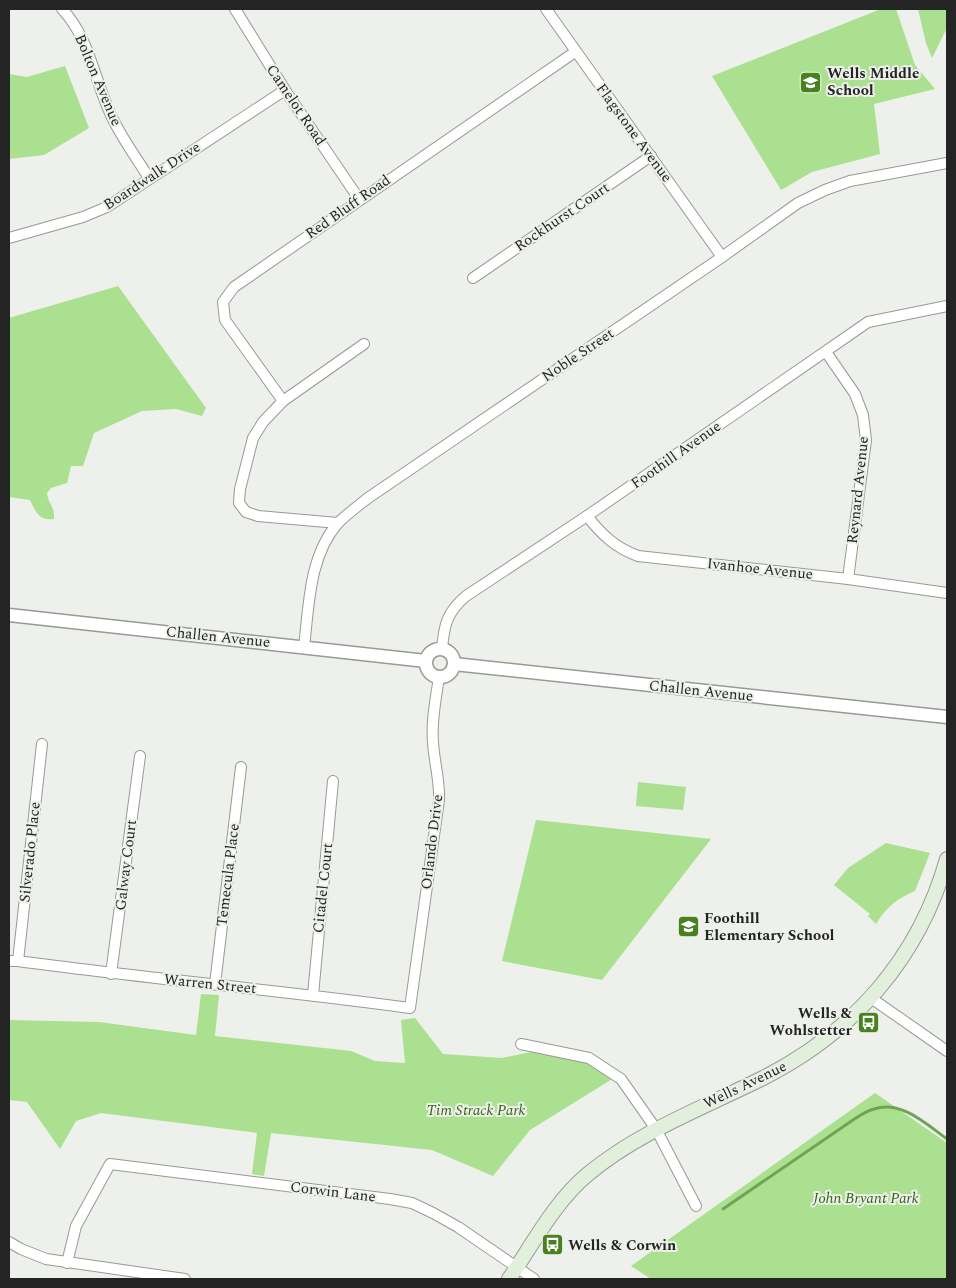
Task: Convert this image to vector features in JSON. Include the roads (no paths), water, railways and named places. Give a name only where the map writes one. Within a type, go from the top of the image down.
[{"type":"main road","name":"Wells Avenue","points":[[509,1279],[559,1204],[586,1175],[616,1153],[656,1129],[790,1063],[832,1034],[871,998],[900,960],[943,888],[947,859]]},
{"type":"street","name":"Bolton Avenue","points":[[62,9],[82,38],[113,120],[150,178]]},
{"type":"street","name":"Camelot Road","points":[[235,9],[285,90],[359,199]]},
{"type":"street","name":"Flagstone Avenue","points":[[546,9],[722,257]]},
{"type":"street","name":"Red Bluff Road","points":[[283,401],[225,320],[223,302],[234,287],[359,199],[576,52]]},
{"type":"street","name":"Boardwalk Drive","points":[[9,238],[97,212],[285,90]]},
{"type":"street","name":"Rockhurst Court","points":[[473,278],[651,156]]},
{"type":"street","name":"Noble Street","points":[[304,647],[313,575],[318,556],[338,523],[368,498],[722,257],[798,203],[850,181],[947,163]]},
{"type":"street","name":"Foothill Avenue","points":[[442,649],[444,629],[449,615],[466,596],[588,516],[868,322],[947,306]]},
{"type":"street","points":[[338,523],[258,516],[246,512],[239,503],[240,489],[253,438],[263,422],[283,401],[364,344]]},
{"type":"street","name":"Reynard Avenue","points":[[826,352],[855,394],[863,415],[866,440],[848,579]]},
{"type":"street","name":"Ivanhoe Avenue","points":[[588,516],[599,531],[617,547],[638,556],[848,579],[947,593]]},
{"type":"street","name":"Challen Avenue","points":[[9,615],[426,661]]},
{"type":"street","points":[[442,649],[450,653],[454,664],[450,673],[439,677],[429,672],[426,661],[430,654],[442,649]]},
{"type":"street","name":"Challen Avenue","points":[[454,664],[947,717]]},
{"type":"street","name":"Orlando Drive","points":[[410,1008],[439,800],[432,728],[439,677]]},
{"type":"street","name":"Silverado Place","points":[[14,961],[42,744]]},
{"type":"street","name":"Galway Court","points":[[111,974],[140,756]]},
{"type":"street","name":"Temecula Place","points":[[215,984],[241,767]]},
{"type":"street","name":"Citadel Court","points":[[313,995],[334,781]]},
{"type":"street","name":"Warren Street","points":[[14,961],[410,1008]]},
{"type":"street","points":[[871,998],[947,1051]]},
{"type":"street","points":[[521,1044],[589,1058],[621,1079],[656,1129],[696,1206]]},
{"type":"street","name":"Corwin Lane","points":[[68,1263],[76,1226],[110,1164],[390,1198],[412,1203],[458,1227],[534,1279]]},
{"type":"street","points":[[9,1242],[21,1250],[46,1259],[181,1279]]},
{"type":"waterway","points":[[723,1209],[855,1118],[871,1110],[884,1107],[903,1111],[913,1115],[947,1139]]},
{"type":"place","name":"Wells Middle School","points":[[811,82]]},
{"type":"place","name":"Foothill Elementary School","points":[[688,927]]},
{"type":"place","name":"Wells & Wohlstetter","points":[[868,1022]]},
{"type":"place","name":"Wells & Corwin","points":[[552,1245]]},
{"type":"park label","name":"Tim Strack Park","points":[[476,1110]]},
{"type":"park label","name":"John Bryant Park","points":[[866,1198]]}]
